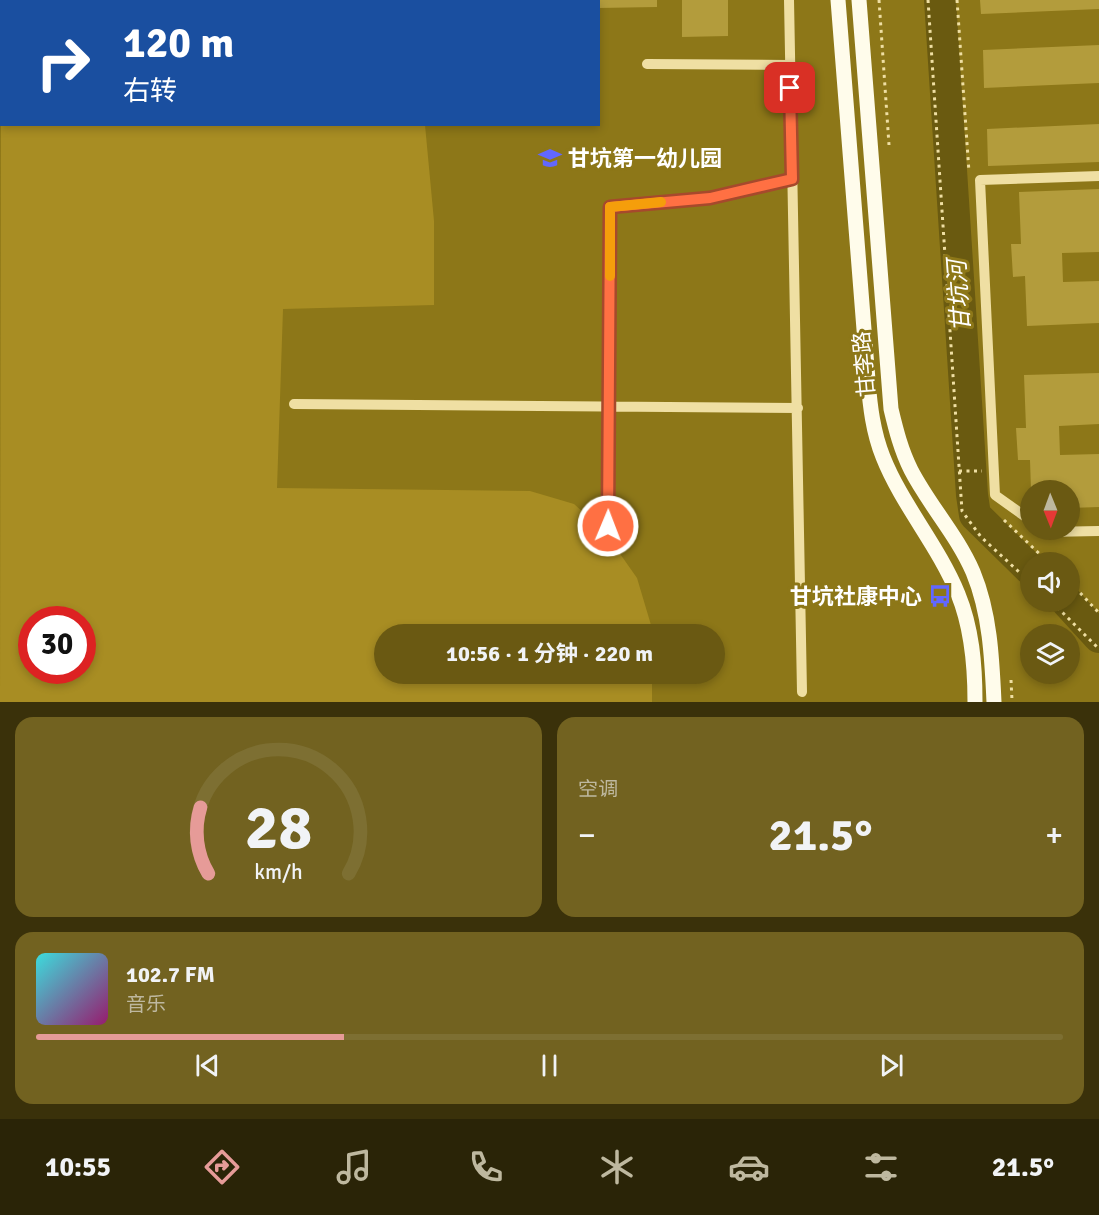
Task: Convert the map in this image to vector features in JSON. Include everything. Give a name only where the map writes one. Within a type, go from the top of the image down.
[{"type":"main road","name":"甘李路","points":[[838,0],[868,380],[875,432],[892,477],[936,549],[959,596],[972,643],[975,702]]},
{"type":"main road","name":"甘李路","points":[[859,0],[891,409],[898,442],[911,471],[956,538],[983,600],[993,663],[994,702]]},
{"type":"street","points":[[789,0],[802,692]]},
{"type":"street","points":[[647,64],[790,65]]},
{"type":"street","points":[[1020,513],[995,495],[980,180],[1099,176]]},
{"type":"street","points":[[608,526],[610,207],[710,198],[792,179]]},
{"type":"street","points":[[294,404],[798,408]]},
{"type":"street","points":[[1080,531],[1099,531]]},
{"type":"path","points":[[879,0],[889,151]]},
{"type":"path","points":[[928,0],[962,512],[981,537],[1020,573]]},
{"type":"path","points":[[959,471],[986,471]]},
{"type":"path","points":[[1080,593],[1099,613]]},
{"type":"path","points":[[1062,612],[1099,649]]},
{"type":"path","points":[[1010,673],[1012,702]]},
{"type":"shaded area","points":[[1,126],[425,126],[434,221],[434,305],[283,309],[277,488],[530,491],[574,504],[604,531],[637,578],[651,624],[374,624],[374,684],[652,684],[652,702],[0,702]]},
{"type":"building","points":[[600,0],[657,0],[657,7],[600,8]]},
{"type":"building","points":[[682,0],[728,0],[728,36],[682,37]]},
{"type":"building","points":[[980,0],[1099,0],[1099,9],[981,14]]},
{"type":"building","points":[[1099,45],[1099,83],[984,88],[983,50]]},
{"type":"building","points":[[1099,124],[1099,162],[988,166],[987,129]]},
{"type":"building","points":[[1099,189],[1099,252],[1062,253],[1063,282],[1099,281],[1099,323],[1027,326],[1025,276],[1013,277],[1011,244],[1021,244],[1019,192]]},
{"type":"building","points":[[1099,373],[1099,424],[1059,426],[1060,455],[1099,454],[1099,507],[1080,508],[1080,480],[1031,480],[1030,460],[1018,460],[1016,428],[1026,428],[1024,375]]},
{"type":"waterway","name":"甘坑河","points":[[940,0],[972,495],[975,515],[1020,559]]},
{"type":"waterway","name":"甘坑河","points":[[1076,612],[1099,637]]},
{"type":"slow traffic","points":[[610,276],[610,207],[661,202]]},
{"type":"place","name":"甘坑第一幼儿园","points":[[550,158]]},
{"type":"place","name":"甘坑社康中心","points":[[940,596]]},
{"type":"route","points":[[608,526],[610,207],[710,198],[792,179],[790,88]]}]
